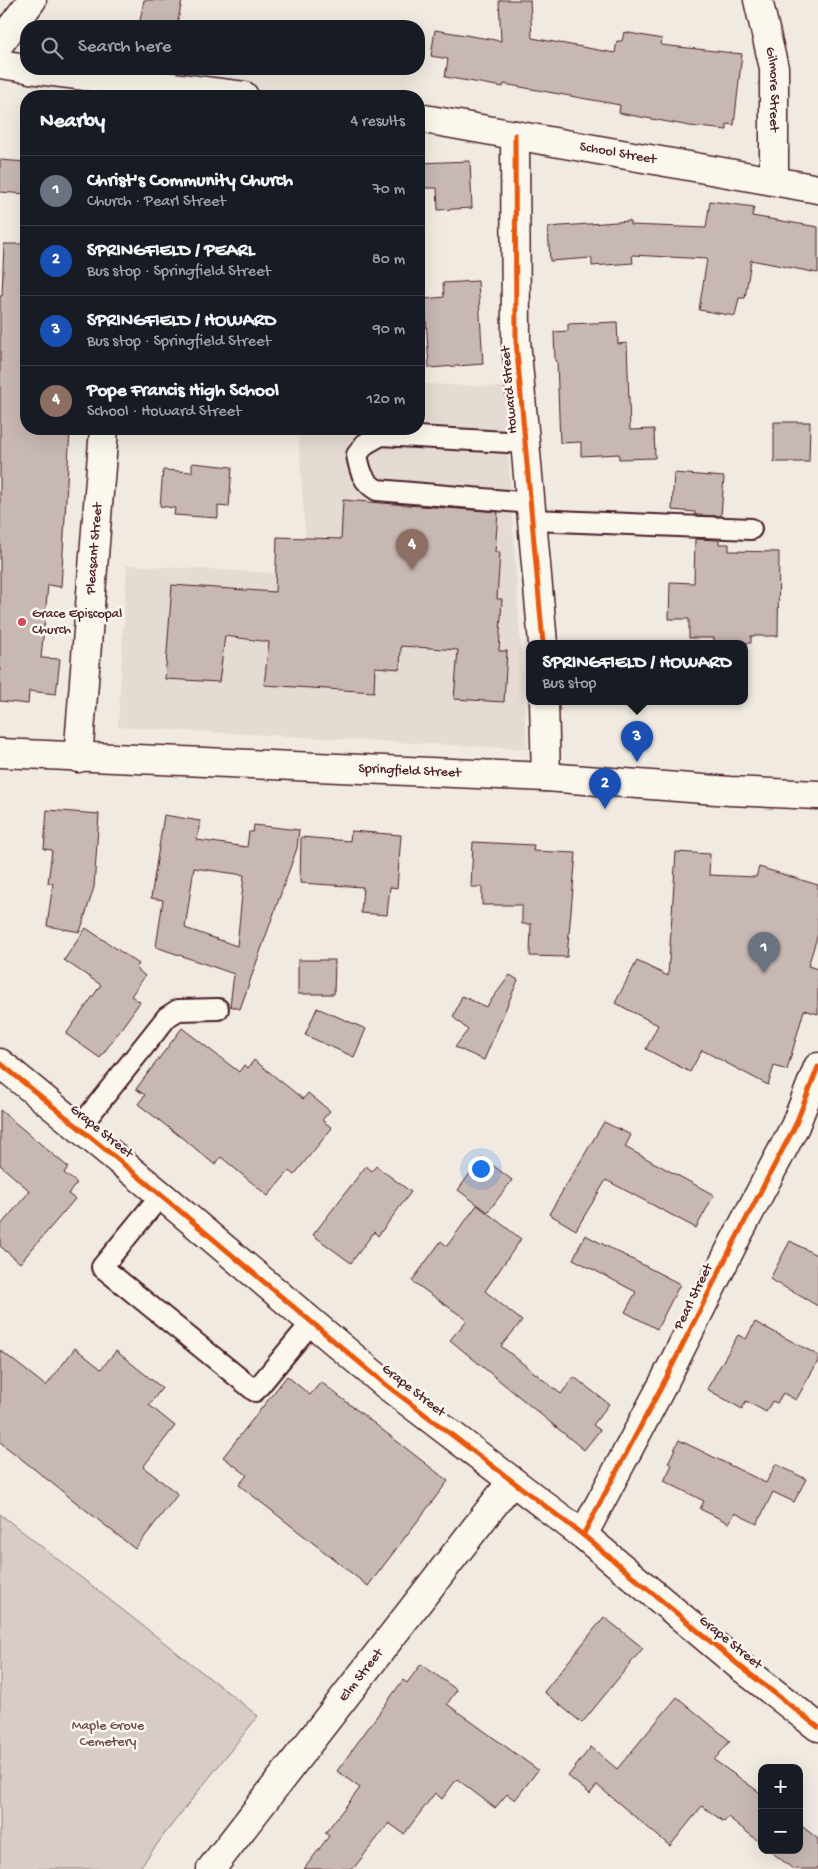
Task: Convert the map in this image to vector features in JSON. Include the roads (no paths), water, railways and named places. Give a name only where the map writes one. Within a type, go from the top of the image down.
[{"type":"street","points":[[0,43],[32,0]]},
{"type":"street","name":"Gilmore Street","points":[[758,0],[774,68],[774,181]]},
{"type":"street","points":[[0,64],[20,67]]},
{"type":"street","points":[[61,75],[132,89],[148,90]]},
{"type":"street","name":"School Street","points":[[425,119],[818,189]]},
{"type":"street","name":"Howard Street","points":[[515,134],[516,341],[543,640]]},
{"type":"street","name":"Pleasant Street","points":[[78,758],[104,435]]},
{"type":"street","points":[[544,705],[546,777]]},
{"type":"street","name":"Springfield Street","points":[[0,753],[78,758],[546,777],[730,791],[818,795]]},
{"type":"street","name":"Grape Street","points":[[0,1063],[161,1195],[385,1384],[583,1535],[741,1667],[818,1728]]},
{"type":"street","name":"Pearl Street","points":[[583,1535],[664,1382],[795,1126],[818,1067]]},
{"type":"street","name":"Elm Street","points":[[222,1865],[512,1481]]},
{"type":"lane","points":[[526,443],[381,435],[365,444],[357,455],[360,471],[368,485],[377,490],[532,512],[751,529]]},
{"type":"lane","points":[[79,1128],[167,1017],[178,1010],[218,1009]]},
{"type":"lane","points":[[161,1195],[102,1268],[255,1391],[312,1322]]},
{"type":"place","name":"Pope Francis High School","points":[[412,570]]},
{"type":"place","name":"Grace Episcopal Church","points":[[22,622]]},
{"type":"place","name":"SPRINGFIELD / HOWARD","points":[[637,762]]},
{"type":"place","name":"SPRINGFIELD / PEARL","points":[[605,809]]},
{"type":"place","name":"Christ's Community Church","points":[[764,973]]},
{"type":"park label","name":"Maple Grove Cemetery","points":[[108,1734]]}]
